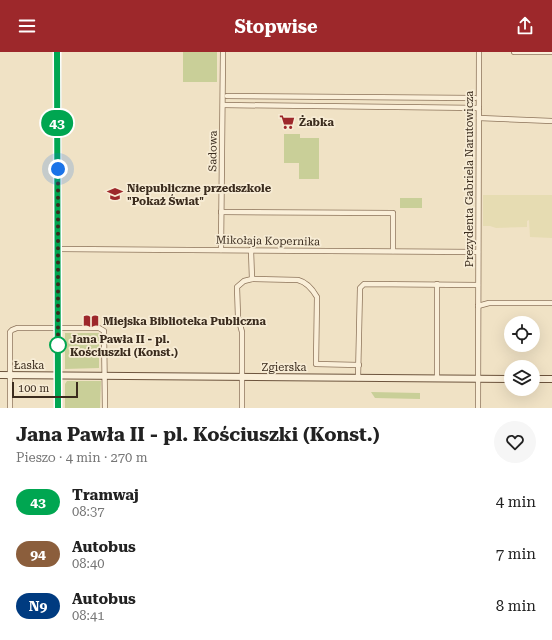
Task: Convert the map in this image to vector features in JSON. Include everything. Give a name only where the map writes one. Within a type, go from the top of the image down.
[{"type":"main road","points":[[57,52],[58,408]]},
{"type":"main road","name":"Łaska","points":[[0,375],[58,375]]},
{"type":"main road","name":"Zgierska","points":[[58,375],[504,379]]},
{"type":"main road","points":[[540,379],[552,379]]},
{"type":"street","name":"Sadowa","points":[[221,250],[223,52]]},
{"type":"street","name":"Prezydenta Gabriela Narutowicza","points":[[478,408],[479,52]]},
{"type":"street","points":[[514,52],[552,52]]},
{"type":"street","points":[[228,96],[475,98]]},
{"type":"street","points":[[326,97],[326,107]]},
{"type":"street","points":[[458,98],[458,108]]},
{"type":"street","points":[[223,105],[479,108]]},
{"type":"street","points":[[479,118],[552,121]]},
{"type":"street","points":[[221,212],[393,213],[393,251]]},
{"type":"street","name":"Mikołaja Kopernika","points":[[58,249],[478,252]]},
{"type":"street","points":[[251,250],[252,279]]},
{"type":"street","points":[[242,408],[242,332],[238,317],[237,287],[244,281],[252,279],[298,280],[304,282],[317,297],[316,364],[359,365]]},
{"type":"street","points":[[437,378],[438,284]]},
{"type":"street","points":[[358,378],[360,288],[362,285],[478,285]]},
{"type":"street","points":[[478,306],[489,303],[552,303]]},
{"type":"street","points":[[10,408],[10,332],[17,328],[99,328],[104,331],[105,408]]},
{"type":"shaded area","points":[[483,195],[552,195],[552,238],[530,237],[529,220],[527,221],[527,227],[496,228],[483,226]]},
{"type":"green space","points":[[183,52],[217,52],[217,82],[183,82]]},
{"type":"green space","points":[[284,134],[300,134],[300,138],[319,138],[319,179],[299,179],[299,163],[284,163]]},
{"type":"green space","points":[[400,198],[422,198],[422,208],[400,208]]},
{"type":"green space","points":[[65,333],[99,333],[99,368],[65,369]]},
{"type":"green space","points":[[67,381],[101,381],[100,408],[65,408],[65,384]]},
{"type":"green space","points":[[371,392],[420,393],[420,399],[375,398]]},
{"type":"tram line","points":[[57,52],[58,408]]},
{"type":"tram line","name":"43","points":[[57,52],[58,408]]},
{"type":"place","name":"Żabka","points":[[287,122]]},
{"type":"place","name":"Niepubliczne przedszkole \"Pokaż Świat\"","points":[[115,194]]},
{"type":"place","name":"Miejska Biblioteka Publiczna","points":[[91,321]]},
{"type":"place","name":"Jana Pawła II - pl. Kościuszki (Konst.)","points":[[58,345]]},
{"type":"route","points":[[58,169],[58,345]]}]
